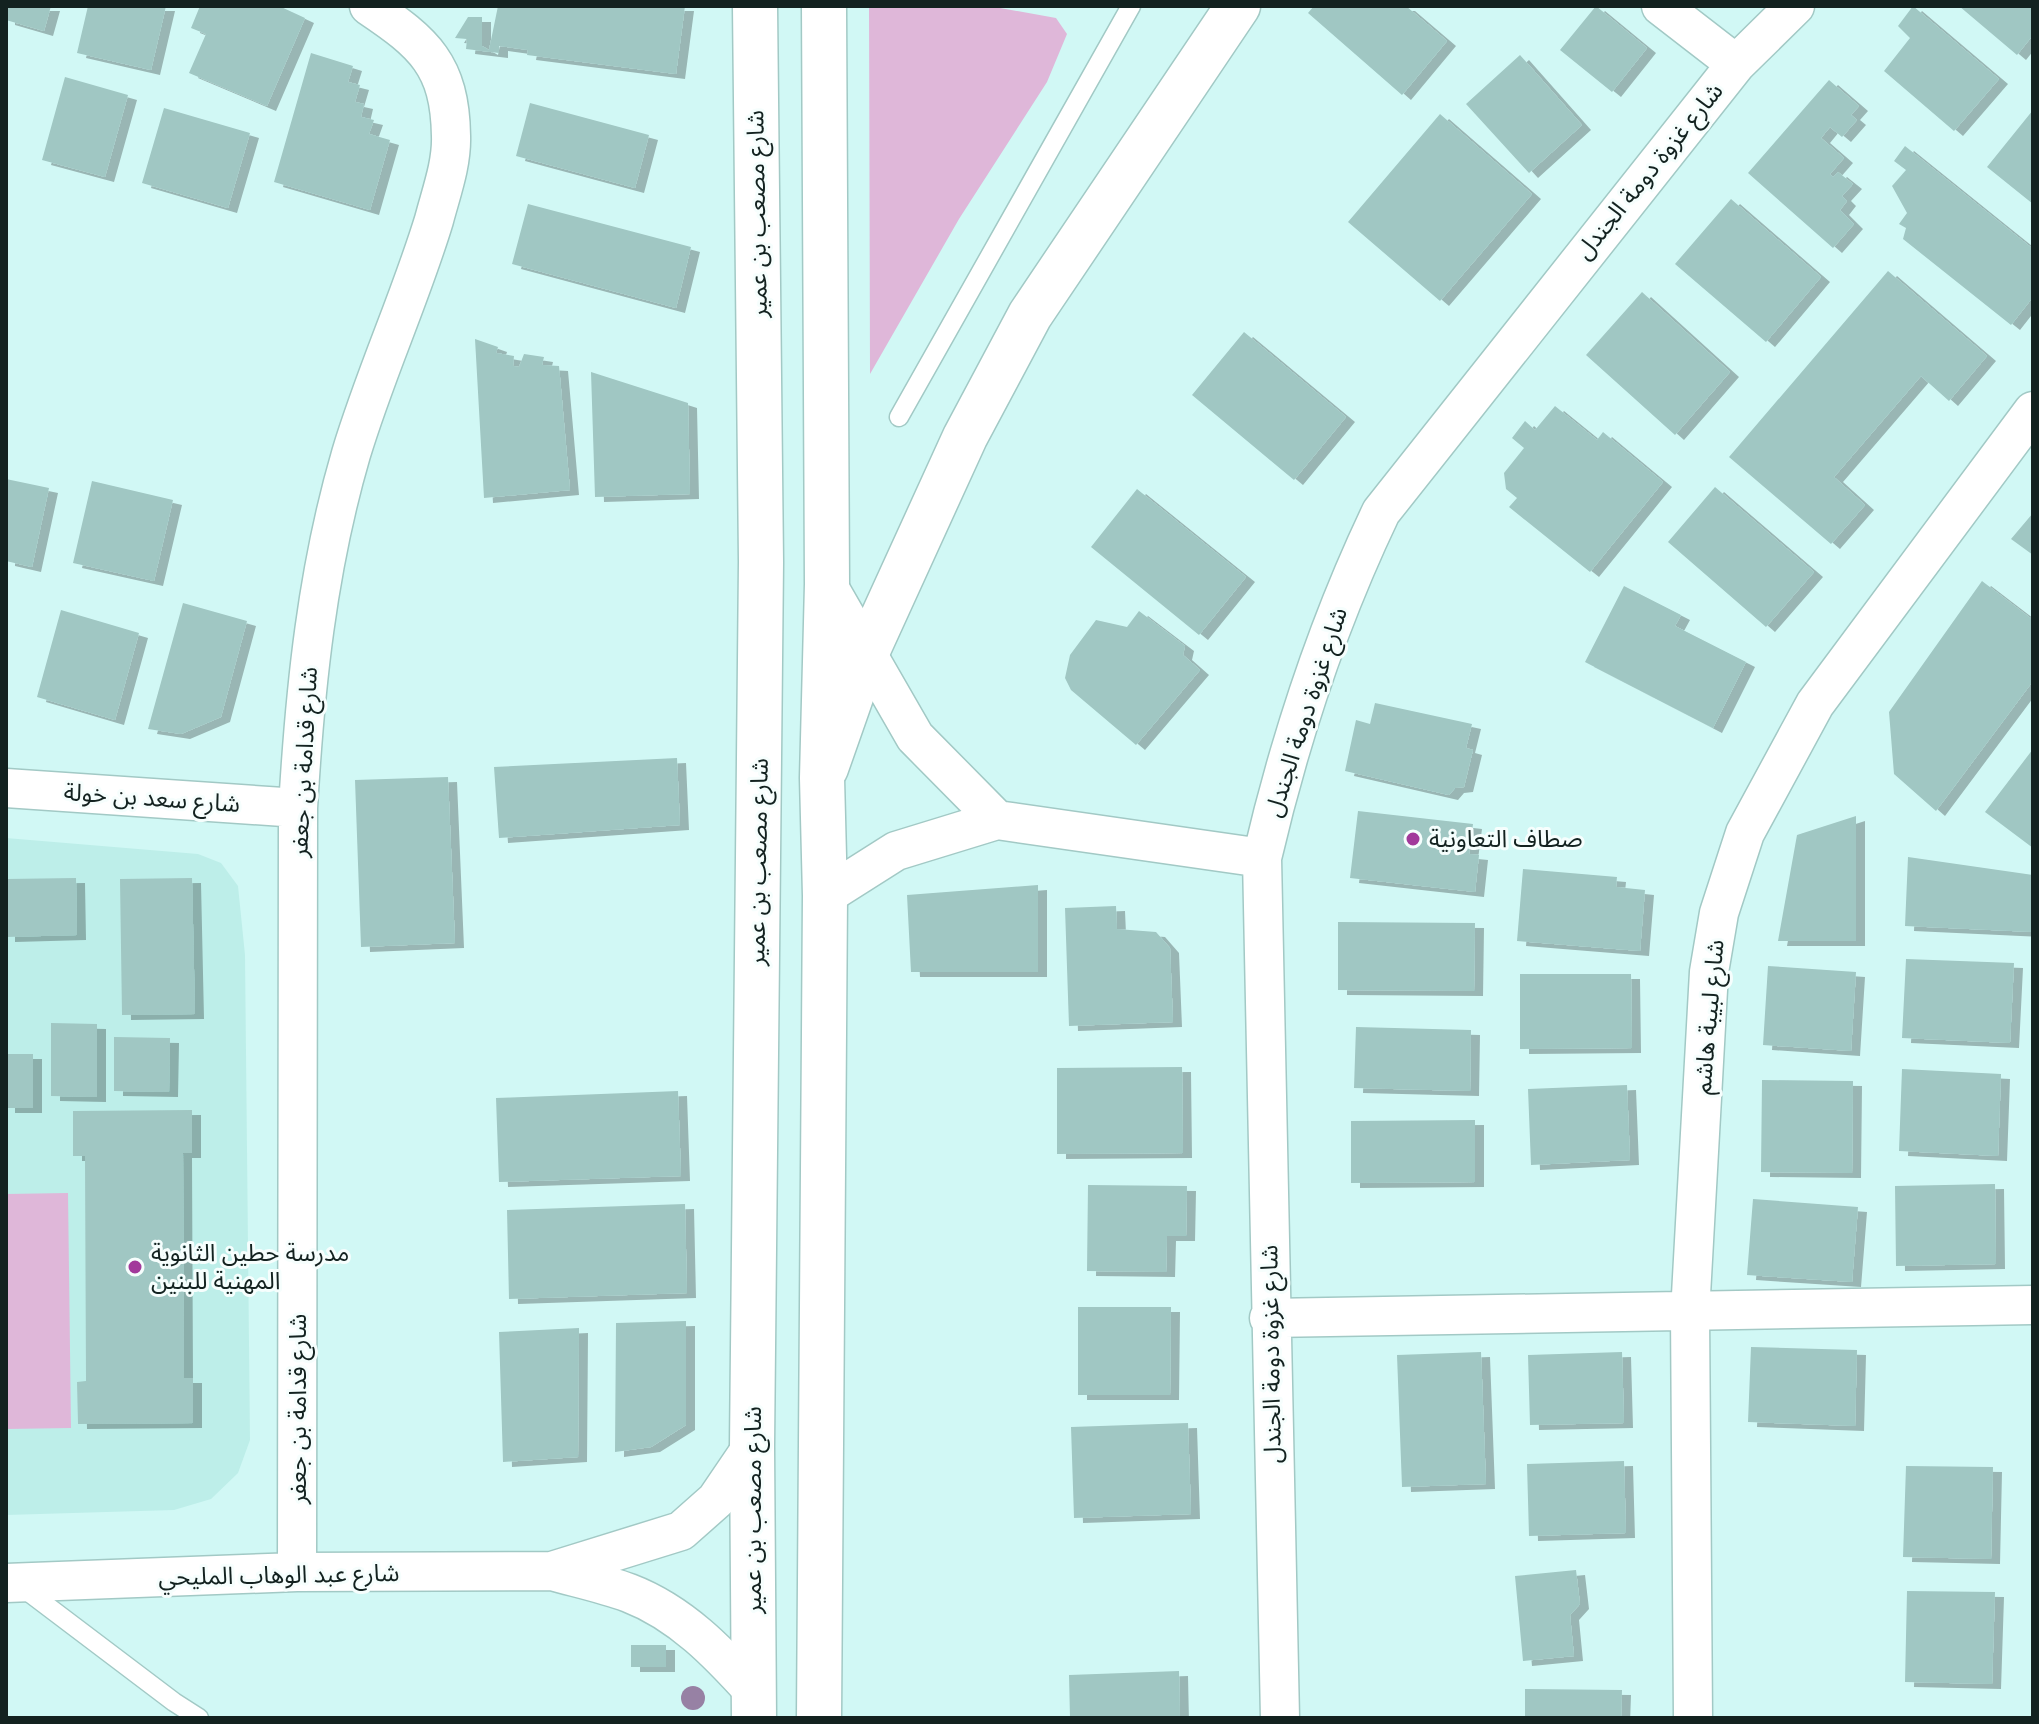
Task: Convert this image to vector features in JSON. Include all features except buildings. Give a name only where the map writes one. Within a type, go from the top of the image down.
[{"type":"main road","name":"شارع مصعب بن عمير","points":[[754,1705],[752,1447],[761,562],[755,6]]},
{"type":"main road","points":[[819,1718],[825,896],[822,778],[827,584],[824,6]]},
{"type":"main road","points":[[822,778],[866,654],[965,437],[1030,315],[1238,6]]},
{"type":"street","name":"شارع قدامة بن جعفر","points":[[297,1572],[298,808],[305,700],[331,526],[377,375],[415,282],[445,181],[451,138],[446,91],[437,65],[418,43],[369,6]]},
{"type":"street","points":[[1661,6],[1736,64]]},
{"type":"street","name":"شارع غزوة دومة الجندل","points":[[1280,1718],[1269,1318],[1262,858],[1282,773],[1310,684],[1351,574],[1381,512],[1736,64],[1795,6]]},
{"type":"street","name":"شارع لبيبة هاشم","points":[[1693,1718],[1690,1313],[1709,972],[1719,913],[1745,833],[1815,704],[2033,411]]},
{"type":"street","points":[[827,584],[915,737],[997,820]]},
{"type":"street","name":"شارع سعد بن خولة","points":[[6,788],[298,808]]},
{"type":"street","points":[[825,896],[896,851],[997,820],[1262,858]]},
{"type":"street","points":[[1269,1318],[2033,1305]]},
{"type":"street","name":"شارع عبد الوهاب المليحي","points":[[552,1571],[681,1531],[716,1500],[752,1447]]},
{"type":"street","name":"شارع عبد الوهاب المليحي","points":[[11,1583],[297,1572],[552,1571],[631,1594],[673,1616],[713,1646],[754,1705]]},
{"type":"lane","points":[[899,417],[1131,6]]},
{"type":"lane","points":[[11,1583],[174,1710],[199,1718]]},
{"type":"shaded area","points":[[869,6],[989,6],[1056,18],[1067,34],[1047,82],[959,219],[870,374]]},
{"type":"shaded area","points":[[6,838],[198,854],[221,863],[238,886],[245,955],[250,1440],[238,1473],[211,1499],[174,1510],[6,1515]]},
{"type":"shaded area","points":[[68,1193],[71,1428],[6,1429],[6,1194]]},
{"type":"place","name":"صطاف التعاونية","points":[[1413,839]]},
{"type":"place","name":"مدرسة حطين الثانوية المهنية للبنين","points":[[135,1267]]}]
